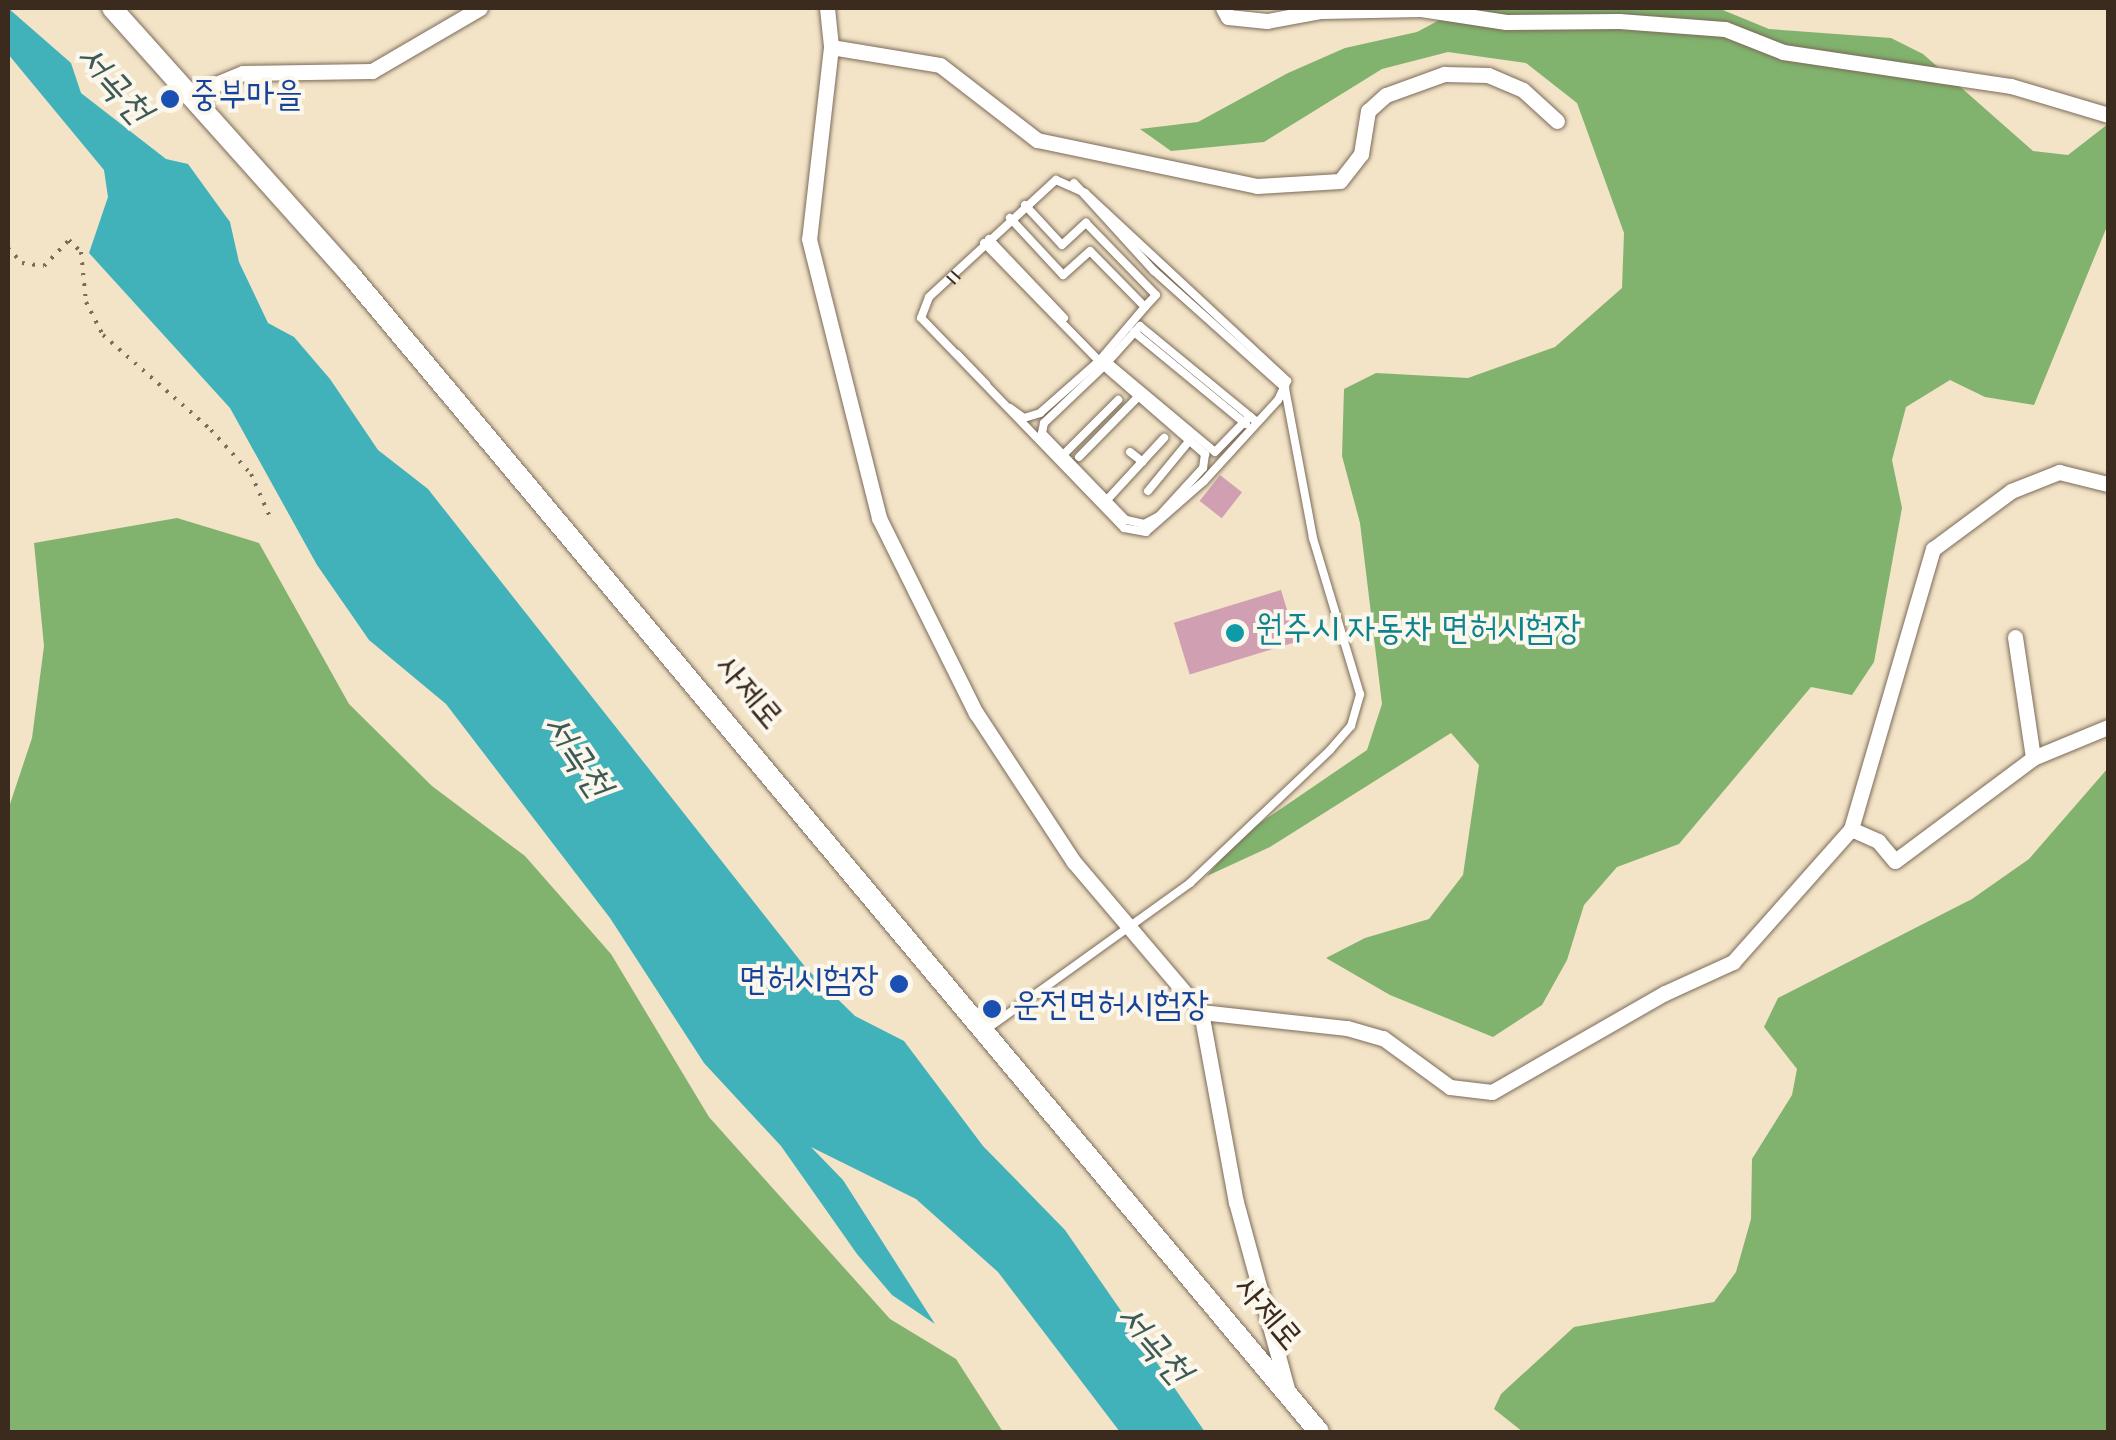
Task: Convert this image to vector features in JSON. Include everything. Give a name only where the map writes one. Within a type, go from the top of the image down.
[{"type":"street","name":"사제로","points":[[112,8],[192,94],[1318,1432]]},
{"type":"street","points":[[192,94],[243,73],[372,71],[480,8]]},
{"type":"street","points":[[827,8],[831,46],[809,239],[880,518],[976,713],[1074,862],[1131,924],[1201,1012],[1236,1202],[1288,1392]]},
{"type":"street","points":[[1223,8],[1228,17],[1267,21],[1321,10],[1421,9],[1506,22],[1619,21],[1726,29],[1783,52],[2012,86],[2108,115]]},
{"type":"street","points":[[831,46],[940,66],[1037,140],[1257,186],[1340,181],[1360,154],[1368,111],[1386,94],[1444,74],[1488,75],[1523,90],[1557,121]]},
{"type":"street","points":[[1201,1012],[1347,1028],[1383,1038],[1450,1087],[1492,1092],[1665,993],[1733,962],[1851,829],[1933,548],[2011,491],[2059,472],[2108,484]]},
{"type":"street","points":[[2015,637],[2033,758]]},
{"type":"street","points":[[1851,829],[1878,842],[1895,861],[2033,758],[2108,727]]},
{"type":"lane","points":[[983,1032],[1190,883],[1330,750],[1350,726],[1360,694],[1313,538],[1286,384],[1074,183],[1050,182],[1024,204],[934,298],[925,316],[1019,417],[1029,417],[1103,361],[1156,295],[1086,223],[1062,245],[1024,204]]},
{"type":"lane","points":[[1010,218],[1063,275],[1090,252],[1145,308]]},
{"type":"lane","points":[[988,243],[926,302],[922,322],[1124,528],[1135,532],[1159,526],[1286,384]]},
{"type":"lane","points":[[988,243],[1103,361],[1205,454],[1205,464],[1153,520],[1130,522],[1044,440],[1044,422],[1103,361],[1134,332],[1251,422]]},
{"type":"lane","points":[[1103,361],[1215,452],[1251,422]]},
{"type":"lane","points":[[1079,457],[1098,445],[1139,396]]},
{"type":"lane","points":[[1061,457],[1118,400]]},
{"type":"lane","points":[[1086,414],[1096,422]]},
{"type":"lane","points":[[1106,501],[1164,438]]},
{"type":"lane","points":[[1148,490],[1190,440]]},
{"type":"lane","points":[[1130,452],[1143,462]]},
{"type":"lane","points":[[1157,480],[1167,489]]},
{"type":"path","points":[[8,248],[22,263],[44,266],[70,240],[81,252],[86,302],[102,335],[211,430],[251,474],[270,517]]},
{"type":"green space","points":[[1462,8],[1718,8],[1769,29],[1891,38],[1923,54],[2033,151],[2068,155],[2108,124],[2108,224],[2034,405],[1985,397],[1950,380],[1906,407],[1892,460],[1902,508],[1874,662],[1852,695],[1811,687],[1679,844],[1617,867],[1584,905],[1567,960],[1542,1005],[1493,1037],[1390,995],[1326,958],[1365,938],[1429,919],[1463,875],[1479,765],[1451,733],[1270,847],[1207,876],[1238,838],[1367,750],[1382,704],[1360,523],[1342,456],[1344,389],[1376,373],[1468,378],[1555,347],[1622,288],[1624,233],[1577,103],[1526,63],[1448,52],[1382,69],[1264,142],[1171,151],[1140,129],[1198,122],[1288,73],[1345,48],[1417,32]]},
{"type":"green space","points":[[177,518],[259,543],[349,704],[432,786],[525,856],[611,954],[709,1117],[890,1319],[956,1359],[1003,1432],[8,1432],[8,810],[32,738],[44,646],[34,543]]},
{"type":"green space","points":[[2108,768],[2108,1432],[1523,1432],[1494,1409],[1501,1394],[1574,1327],[1714,1302],[1736,1272],[1751,1219],[1752,1159],[1792,1095],[1797,1069],[1764,1027],[1778,998],[1972,899],[2029,859]]},
{"type":"water","name":"서곡천","points":[[8,8],[71,63],[81,93],[166,159],[188,164],[230,222],[239,262],[268,323],[294,337],[330,379],[378,450],[428,489],[806,968],[855,1016],[904,1041],[983,1146],[1065,1230],[1205,1432],[1120,1432],[998,1272],[916,1199],[811,1147],[843,1180],[935,1324],[892,1295],[857,1254],[781,1146],[704,1063],[610,918],[446,704],[369,640],[317,565],[230,408],[89,253],[108,197],[104,170],[8,54]]},
{"type":"building","points":[[1220,475],[1242,492],[1222,518],[1200,501]]},
{"type":"building","name":"원주시 자동차 면허시험장","points":[[1281,590],[1297,642],[1190,674],[1174,623]]},
{"type":"railway","points":[[949,273],[958,281]]},
{"type":"place","name":"중부마을","points":[[170,99]]},
{"type":"place","name":"원주시 자동차 면허시험장","points":[[1235,633]]},
{"type":"place","name":"면허시험장","points":[[899,984]]},
{"type":"place","name":"운전면허시험장","points":[[992,1009]]}]
